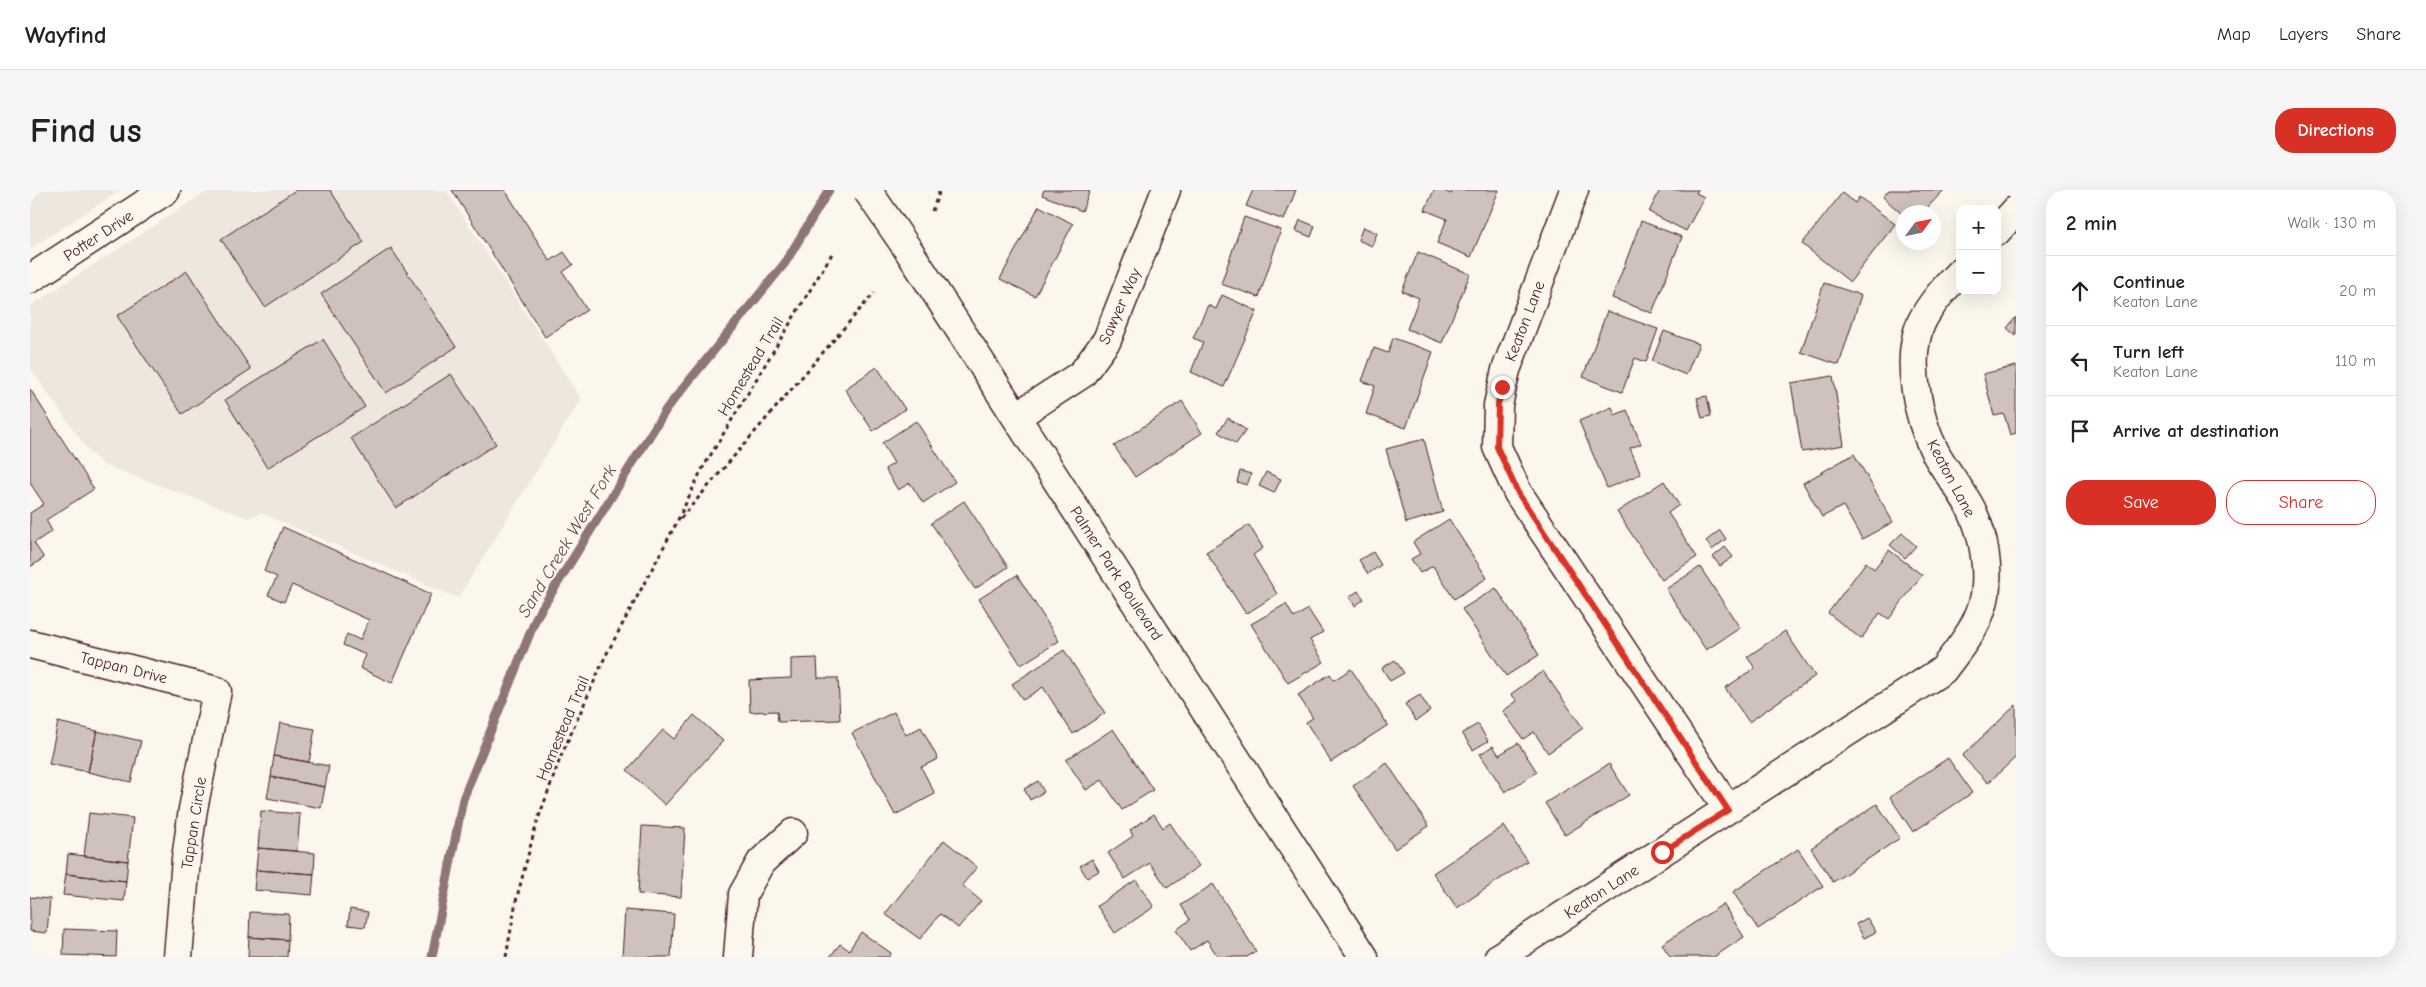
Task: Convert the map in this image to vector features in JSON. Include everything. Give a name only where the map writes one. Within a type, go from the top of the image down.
[{"type":"street","name":"Potter Drive","points":[[30,279],[166,190]]},
{"type":"street","name":"Palmer Park Boulevard","points":[[867,190],[1017,416],[1364,957]]},
{"type":"street","name":"Sawyer Way","points":[[1017,416],[1082,374],[1107,340],[1166,190]]},
{"type":"street","name":"Keaton Lane","points":[[1574,190],[1506,370],[1498,404],[1497,447],[1518,493],[1728,810]]},
{"type":"street","points":[[2001,227],[2016,210]]},
{"type":"street","name":"Keaton Lane","points":[[1499,957],[1942,670],[1971,634],[1985,596],[1986,559],[1973,513],[1935,451],[1918,402],[1914,360],[1921,324],[1942,291],[1956,276]]},
{"type":"street","name":"Tappan Drive","points":[[30,644],[218,691]]},
{"type":"street","name":"Tappan Circle","points":[[178,957],[186,859],[193,808],[218,691]]},
{"type":"street","points":[[738,957],[743,894],[761,862],[793,833]]},
{"type":"path","points":[[932,211],[940,190]]},
{"type":"path","name":"Homestead Trail","points":[[506,957],[516,901],[536,825],[562,756],[605,657],[678,522],[701,471],[834,252]]},
{"type":"path","name":"Homestead Trail","points":[[678,522],[874,293]]},
{"type":"shaded area","points":[[30,190],[121,190],[30,249]]},
{"type":"shaded area","points":[[209,190],[446,190],[581,399],[458,598],[261,513],[249,518],[104,465],[90,453],[30,368],[30,306]]},
{"type":"building","points":[[296,190],[330,190],[364,242],[265,307],[221,239]]},
{"type":"building","points":[[452,190],[505,190],[550,261],[564,252],[573,265],[563,272],[587,310],[545,337]]},
{"type":"building","points":[[1044,190],[1090,190],[1082,211],[1042,195]]},
{"type":"building","points":[[1253,190],[1296,190],[1284,220],[1246,206]]},
{"type":"building","points":[[1434,190],[1442,190],[1451,194],[1453,190],[1499,190],[1471,257],[1437,243],[1447,219],[1425,210]]},
{"type":"building","points":[[1660,190],[1698,190],[1696,193],[1704,197],[1686,231],[1649,212]]},
{"type":"building","points":[[1889,190],[1944,190],[1930,205],[1896,205],[1896,209],[1883,197]]},
{"type":"building","points":[[1842,193],[1855,203],[1859,197],[1895,224],[1850,282],[1802,244]]},
{"type":"building","points":[[1039,206],[1073,224],[1035,296],[1000,279]]},
{"type":"building","points":[[1244,217],[1281,230],[1259,297],[1221,284]]},
{"type":"building","points":[[1300,220],[1315,226],[1311,237],[1296,231]]},
{"type":"building","points":[[1641,221],[1682,237],[1652,313],[1612,298]]},
{"type":"building","points":[[1363,227],[1377,233],[1372,246],[1358,240]]},
{"type":"building","points":[[391,248],[456,347],[386,393],[321,294]]},
{"type":"building","points":[[1418,252],[1470,274],[1442,343],[1407,329],[1419,298],[1402,291]]},
{"type":"building","points":[[187,271],[251,369],[182,414],[117,316]]},
{"type":"building","points":[[1824,283],[1861,295],[1839,365],[1801,352]]},
{"type":"building","points":[[1222,295],[1257,311],[1224,387],[1191,372],[1203,342],[1193,338],[1208,305],[1216,309]]},
{"type":"building","points":[[1607,311],[1658,329],[1646,362],[1635,358],[1622,392],[1583,377]]},
{"type":"building","points":[[2016,317],[2016,336],[2007,328]]},
{"type":"building","points":[[1664,331],[1699,344],[1686,375],[1652,361]]},
{"type":"building","points":[[1393,338],[1433,352],[1406,428],[1366,414],[1375,386],[1362,381],[1374,348],[1388,353]]},
{"type":"building","points":[[323,339],[365,407],[267,468],[225,400]]},
{"type":"building","points":[[2016,366],[2016,433],[2010,435],[2004,414],[1994,416],[1983,374]]},
{"type":"building","points":[[877,367],[905,409],[873,431],[845,389]]},
{"type":"building","points":[[451,374],[496,444],[396,508],[351,438]]},
{"type":"building","points":[[1833,376],[1844,445],[1802,452],[1791,383]]},
{"type":"building","points":[[30,389],[94,489],[46,520],[52,531],[34,543],[44,558],[30,567],[30,513],[44,504],[30,483]]},
{"type":"building","points":[[1707,396],[1711,416],[1702,418],[1697,398]]},
{"type":"building","points":[[1182,401],[1202,433],[1135,477],[1114,446]]},
{"type":"building","points":[[1612,407],[1615,415],[1627,410],[1641,444],[1630,448],[1641,474],[1607,488],[1579,421]]},
{"type":"building","points":[[1228,418],[1246,430],[1236,444],[1218,432]]},
{"type":"building","points":[[916,421],[955,482],[923,503],[910,483],[898,490],[885,469],[894,463],[882,443]]},
{"type":"building","points":[[1424,439],[1443,512],[1406,523],[1386,449]]},
{"type":"building","points":[[1854,454],[1893,522],[1862,539],[1843,506],[1822,517],[1803,483]]},
{"type":"building","points":[[1240,471],[1251,474],[1247,485],[1237,482]]},
{"type":"building","points":[[1266,472],[1281,479],[1274,493],[1259,486]]},
{"type":"building","points":[[1664,481],[1679,505],[1668,513],[1697,557],[1662,580],[1617,512]]},
{"type":"building","points":[[964,501],[1008,567],[975,589],[931,523]]},
{"type":"building","points":[[1449,519],[1487,578],[1454,599],[1433,566],[1420,573],[1411,559],[1420,554],[1413,542]]},
{"type":"building","points":[[1249,525],[1263,548],[1253,555],[1277,594],[1246,614],[1206,552]]},
{"type":"building","points":[[283,527],[431,594],[392,683],[360,668],[366,655],[343,645],[347,634],[360,640],[369,620],[292,585],[284,602],[268,595],[277,577],[264,571]]},
{"type":"building","points":[[1720,530],[1726,539],[1712,550],[1706,541]]},
{"type":"building","points":[[1902,533],[1916,546],[1905,558],[1890,545]]},
{"type":"building","points":[[1725,547],[1733,557],[1720,566],[1713,557]]},
{"type":"building","points":[[1889,550],[1922,575],[1889,619],[1880,613],[1861,639],[1828,613],[1866,562],[1874,569]]},
{"type":"building","points":[[1373,552],[1381,565],[1368,574],[1359,560]]},
{"type":"building","points":[[1700,567],[1740,628],[1706,650],[1666,589]]},
{"type":"building","points":[[1017,575],[1059,641],[1021,665],[979,599]]},
{"type":"building","points":[[1496,588],[1539,655],[1506,676],[1462,609]]},
{"type":"building","points":[[1358,591],[1364,599],[1355,606],[1349,597]]},
{"type":"building","points":[[1286,604],[1294,618],[1308,609],[1323,632],[1310,640],[1324,662],[1288,683],[1251,624]]},
{"type":"building","points":[[1785,631],[1815,676],[1749,722],[1725,688],[1755,668],[1747,657]]},
{"type":"building","points":[[1064,650],[1105,713],[1073,734],[1043,687],[1023,700],[1012,684]]},
{"type":"building","points":[[817,658],[818,678],[838,678],[840,720],[778,722],[777,711],[750,712],[749,680],[791,678],[791,659]]},
{"type":"building","points":[[1395,660],[1404,673],[1390,681],[1382,668]]},
{"type":"building","points":[[1351,669],[1388,725],[1331,762],[1306,722],[1313,718],[1298,695],[1330,674],[1334,680]]},
{"type":"building","points":[[1543,671],[1583,728],[1548,753],[1534,732],[1523,739],[1503,711],[1517,701],[1511,694]]},
{"type":"building","points":[[1420,695],[1430,711],[1416,721],[1405,704]]},
{"type":"building","points":[[2016,705],[2016,757],[1988,783],[1962,756]]},
{"type":"building","points":[[894,712],[906,735],[921,727],[938,759],[921,767],[935,794],[895,815],[852,733]]},
{"type":"building","points":[[694,715],[723,741],[665,805],[627,770],[663,730],[674,739]]},
{"type":"building","points":[[58,722],[97,731],[88,772],[49,764]]},
{"type":"building","points":[[280,723],[315,729],[309,762],[274,756]]},
{"type":"building","points":[[1478,724],[1488,741],[1473,750],[1462,733]]},
{"type":"building","points":[[1113,729],[1153,790],[1122,810],[1102,780],[1086,790],[1066,760]]},
{"type":"building","points":[[97,731],[141,741],[131,782],[88,772]]},
{"type":"building","points":[[1518,743],[1537,772],[1505,792],[1480,754],[1493,746],[1499,755]]},
{"type":"building","points":[[274,756],[329,766],[325,787],[271,777]]},
{"type":"building","points":[[1948,758],[1972,793],[1913,832],[1890,797]]},
{"type":"building","points":[[1387,763],[1429,826],[1395,849],[1353,786]]},
{"type":"building","points":[[1609,764],[1629,795],[1565,835],[1545,803]]},
{"type":"building","points":[[271,777],[325,787],[321,808],[267,798]]},
{"type":"building","points":[[1038,781],[1044,792],[1030,800],[1024,789]]},
{"type":"building","points":[[1877,804],[1900,838],[1833,882],[1811,848]]},
{"type":"building","points":[[261,811],[300,814],[297,851],[258,848]]},
{"type":"building","points":[[89,813],[133,818],[128,861],[84,856]]},
{"type":"building","points":[[1154,814],[1163,828],[1170,823],[1199,866],[1167,888],[1150,863],[1125,879],[1108,853],[1133,836],[1130,830]]},
{"type":"building","points":[[642,826],[685,828],[681,897],[638,894]]},
{"type":"building","points":[[1504,826],[1527,861],[1457,908],[1433,873]]},
{"type":"building","points":[[944,840],[977,867],[962,885],[981,901],[958,928],[940,914],[920,939],[885,914]]},
{"type":"building","points":[[258,848],[315,853],[314,874],[256,870]]},
{"type":"building","points":[[1798,849],[1823,886],[1758,929],[1733,892]]},
{"type":"building","points":[[68,854],[128,861],[126,881],[66,874]]},
{"type":"building","points":[[1092,859],[1099,871],[1087,878],[1080,866]]},
{"type":"building","points":[[256,870],[314,874],[312,895],[254,890]]},
{"type":"building","points":[[66,874],[126,881],[124,901],[63,895]]},
{"type":"building","points":[[1136,880],[1154,907],[1115,933],[1097,906]]},
{"type":"building","points":[[1213,884],[1256,951],[1247,957],[1218,957],[1207,940],[1190,951],[1176,930],[1190,920],[1181,905]]},
{"type":"building","points":[[30,897],[50,899],[47,933],[30,931]]},
{"type":"building","points":[[1723,904],[1744,937],[1714,957],[1670,957],[1662,944]]},
{"type":"building","points":[[350,909],[368,912],[365,927],[348,925]]},
{"type":"building","points":[[625,910],[674,914],[671,957],[622,957]]},
{"type":"building","points":[[250,912],[289,914],[288,940],[249,937]]},
{"type":"building","points":[[1867,918],[1876,932],[1864,938],[1856,924]]},
{"type":"building","points":[[64,929],[117,931],[116,957],[63,955]]},
{"type":"building","points":[[861,932],[891,953],[889,957],[830,957],[840,944],[849,950]]},
{"type":"building","points":[[249,937],[288,940],[287,957],[248,957]]},
{"type":"waterway","name":"Sand Creek West Fork","points":[[432,957],[463,799],[537,616],[667,408],[785,263],[829,190]]},
{"type":"route","points":[[1502,387],[1498,404],[1497,447],[1518,493],[1728,810],[1662,852]]}]
